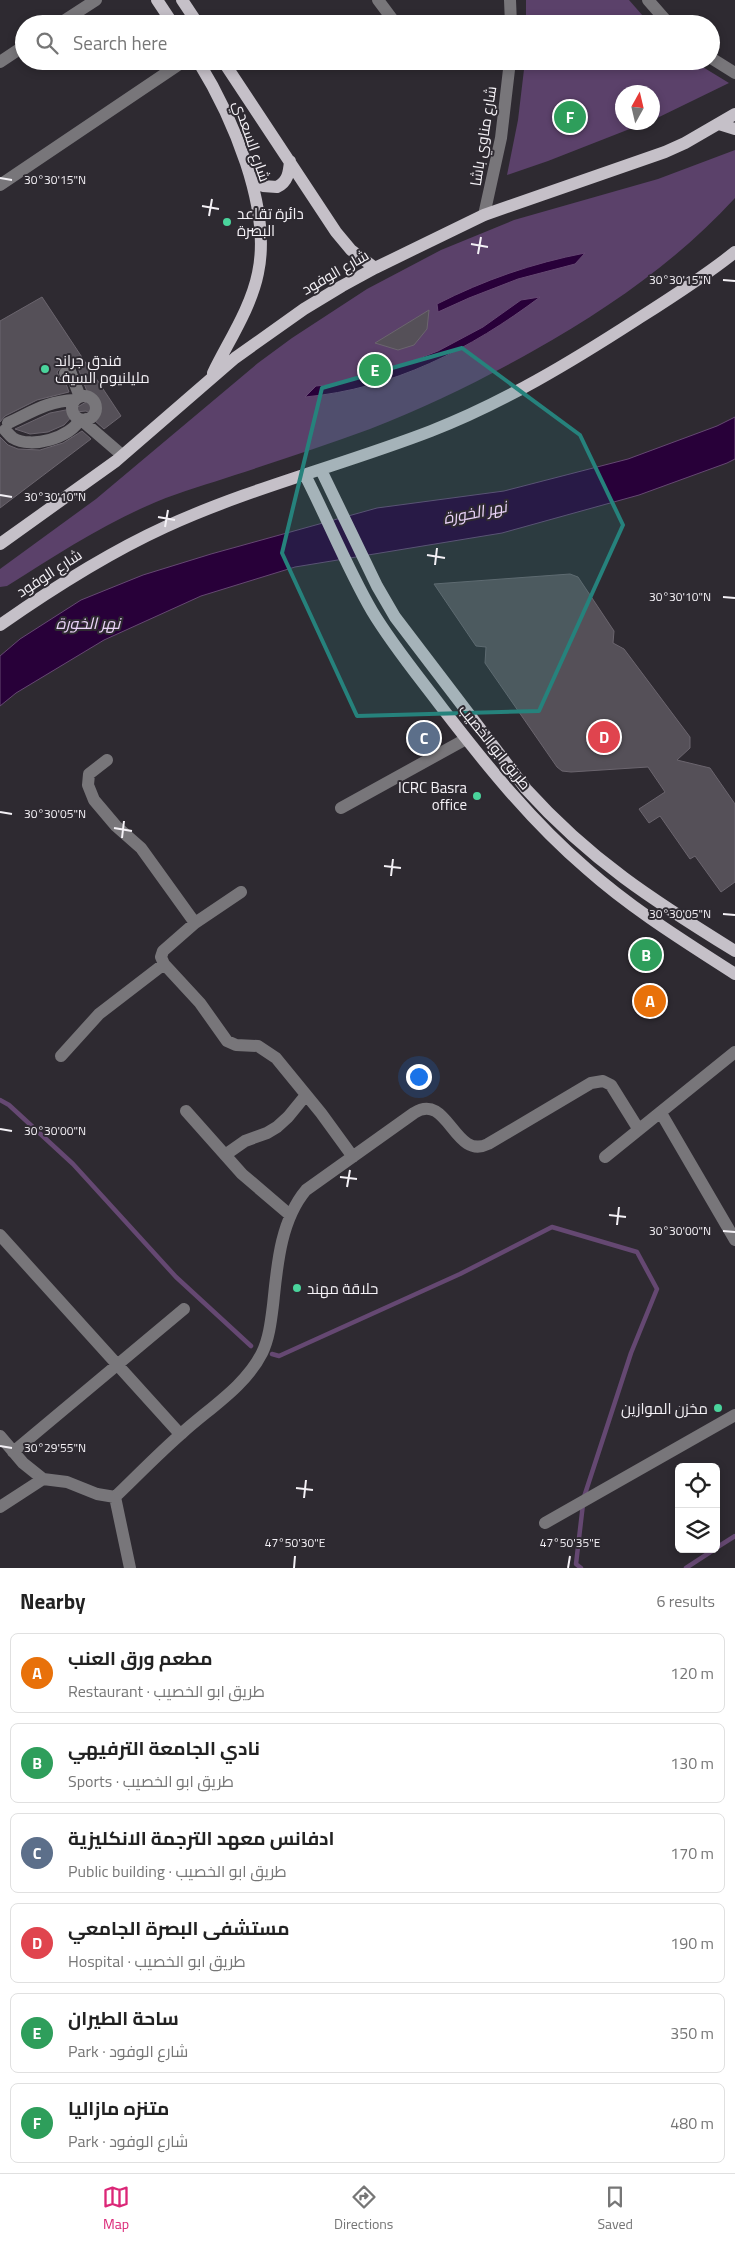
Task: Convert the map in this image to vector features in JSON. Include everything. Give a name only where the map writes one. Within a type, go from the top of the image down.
[{"type":"main road","points":[[157,0],[167,15]]},
{"type":"main road","points":[[182,0],[192,15]]},
{"type":"main road","name":"شارع السعدي","points":[[203,70],[224,105],[246,164],[256,202],[261,242],[260,259],[251,293],[211,377]]},
{"type":"main road","name":"شارع السعدي","points":[[229,70],[342,241],[375,268]]},
{"type":"main road","name":"شارع الوفود","points":[[0,544],[122,455],[211,377],[304,309],[375,268],[484,216],[665,152],[735,114]]},
{"type":"main road","points":[[719,124],[735,129]]},
{"type":"main road","points":[[246,164],[260,183],[272,188],[281,185],[286,179],[290,161]]},
{"type":"main road","name":"شارع الوفود","points":[[0,624],[93,564],[142,538],[198,513],[431,431],[480,410],[593,348],[690,285],[735,252]]},
{"type":"main road","name":"طريق ابو الخصيب","points":[[321,470],[365,562],[386,602],[405,632],[526,789],[548,813],[597,859],[666,908],[735,951]]},
{"type":"main road","name":"طريق ابو الخصيب","points":[[305,475],[382,627],[466,739],[515,798],[562,847],[614,892],[656,923],[735,974]]},
{"type":"main road","points":[[0,615],[13,615]]},
{"type":"main road","points":[[656,923],[666,908]]},
{"type":"street","points":[[73,15],[96,0]]},
{"type":"street","points":[[378,0],[389,15]]},
{"type":"street","points":[[510,0],[511,15]]},
{"type":"street","points":[[648,0],[661,15]]},
{"type":"street","points":[[0,62],[15,52]]},
{"type":"street","points":[[720,63],[735,72]]},
{"type":"street","points":[[0,185],[171,70]]},
{"type":"street","name":"شارع مناوي باشا","points":[[484,216],[501,138],[509,70]]},
{"type":"street","points":[[65,373],[70,371],[78,398],[72,411],[122,455]]},
{"type":"street","points":[[87,396],[92,400],[95,405],[95,412],[83,419],[68,432],[46,440],[29,442],[13,438],[3,425],[47,404],[78,398],[87,396]]},
{"type":"street","points":[[341,808],[466,739]]},
{"type":"street","points":[[107,760],[89,774],[88,784],[94,800],[116,826],[141,848],[195,923]]},
{"type":"street","points":[[240,892],[195,923],[163,951],[161,957],[164,964],[200,1003],[227,1040],[236,1045],[258,1046],[276,1058],[353,1157]]},
{"type":"street","points":[[61,1056],[99,1014],[164,964]]},
{"type":"street","points":[[605,1156],[735,1052]]},
{"type":"street","points":[[115,1497],[180,1434],[227,1394],[254,1366],[262,1353],[271,1320],[279,1257],[290,1215],[297,1200],[306,1190],[414,1113],[430,1109],[440,1114],[468,1145],[483,1146],[599,1080],[610,1085],[639,1130]]},
{"type":"street","points":[[225,1155],[245,1141],[277,1127],[306,1095]]},
{"type":"street","points":[[186,1111],[242,1174],[290,1215]]},
{"type":"street","points":[[661,1113],[735,1240]]},
{"type":"street","points":[[0,1236],[180,1434]]},
{"type":"street","points":[[13,1452],[184,1309]]},
{"type":"street","points":[[545,1523],[735,1415]]},
{"type":"street","points":[[0,1436],[23,1463],[43,1479],[67,1482],[98,1494],[115,1497]]},
{"type":"street","points":[[0,1507],[43,1479]]},
{"type":"street","points":[[115,1497],[130,1568]]},
{"type":"highlighted area","points":[[462,348],[580,435],[623,525],[539,711],[357,716],[282,553],[322,388]]},
{"type":"shaded area","points":[[526,0],[629,0],[642,15],[526,15]]},
{"type":"shaded area","points":[[524,70],[708,70],[729,83],[660,117],[660,85],[615,85],[615,130],[627,130],[507,175],[518,120]]},
{"type":"shaded area","points":[[735,150],[735,198],[689,243],[665,263],[615,301],[561,335],[473,383],[391,421],[156,502],[117,520],[7,586],[0,587],[0,569],[96,499],[258,363],[292,338],[367,289],[441,250],[514,220],[658,179]]},
{"type":"water","points":[[585,253],[575,264],[518,279],[438,312],[437,304],[473,287],[528,267]]},
{"type":"water","points":[[540,297],[514,316],[459,349],[400,376],[338,393],[305,397],[316,386],[336,384],[383,372],[438,351],[483,327],[521,300]]},
{"type":"water","name":"نهر الخورة","points":[[735,417],[735,459],[727,463],[639,495],[502,533],[295,567],[201,596],[104,640],[16,693],[0,706],[0,656],[20,639],[81,600],[143,575],[377,508],[504,491],[628,459],[717,426]]},
{"type":"building","points":[[42,297],[121,416],[104,429],[94,420],[93,415],[86,411],[76,412],[64,425],[48,432],[30,434],[15,429],[50,413],[76,408],[86,402],[88,394],[78,368],[71,363],[62,366],[57,372],[60,379],[65,381],[69,392],[37,400],[5,416],[0,422],[0,321]]},
{"type":"building","points":[[429,310],[427,329],[414,345],[398,350],[375,343]]},
{"type":"building","points":[[82,431],[91,439],[0,508],[0,437],[8,445],[18,449],[40,450],[63,443]]},
{"type":"building","points":[[570,574],[578,577],[614,631],[613,643],[624,649],[690,737],[690,748],[677,760],[710,768],[735,804],[735,882],[721,892],[695,856],[690,859],[660,816],[649,823],[639,809],[665,792],[648,767],[571,772],[562,771],[557,767],[485,663],[486,647],[476,646],[434,584]]},
{"type":"waterway","points":[[0,1100],[9,1105],[73,1164],[176,1277],[251,1346]]},
{"type":"waterway","points":[[272,1354],[279,1356],[460,1274],[552,1227],[637,1252],[657,1289],[631,1353],[584,1497]]},
{"type":"waterway","points":[[581,1568],[576,1564],[583,1504]]},
{"type":"waterway","points":[[720,1545],[735,1536]]},
{"type":"waterway","points":[[686,1568],[709,1553]]},
{"type":"place","name":"متنزه مازاليا","points":[[570,117]]},
{"type":"place","name":"دائرة تقاعد البصرة","points":[[227,222]]},
{"type":"place","name":"فندق جراند مليلنيوم السيف","points":[[45,369]]},
{"type":"place","name":"ساحة الطيران","points":[[375,370]]},
{"type":"place","name":"مستشفى البصرة الجامعي","points":[[604,737]]},
{"type":"place","name":"ادفانس معهد الترجمة الانكليزية","points":[[424,738]]},
{"type":"place","name":"ICRC Basra office","points":[[477,796]]},
{"type":"place","name":"نادي الجامعة الترفيهي","points":[[646,955]]},
{"type":"place","name":"مطعم ورق العنب","points":[[650,1001]]},
{"type":"place","name":"حلاقة مهند","points":[[297,1288]]},
{"type":"place","name":"مخزن الموازين","points":[[718,1408]]}]
